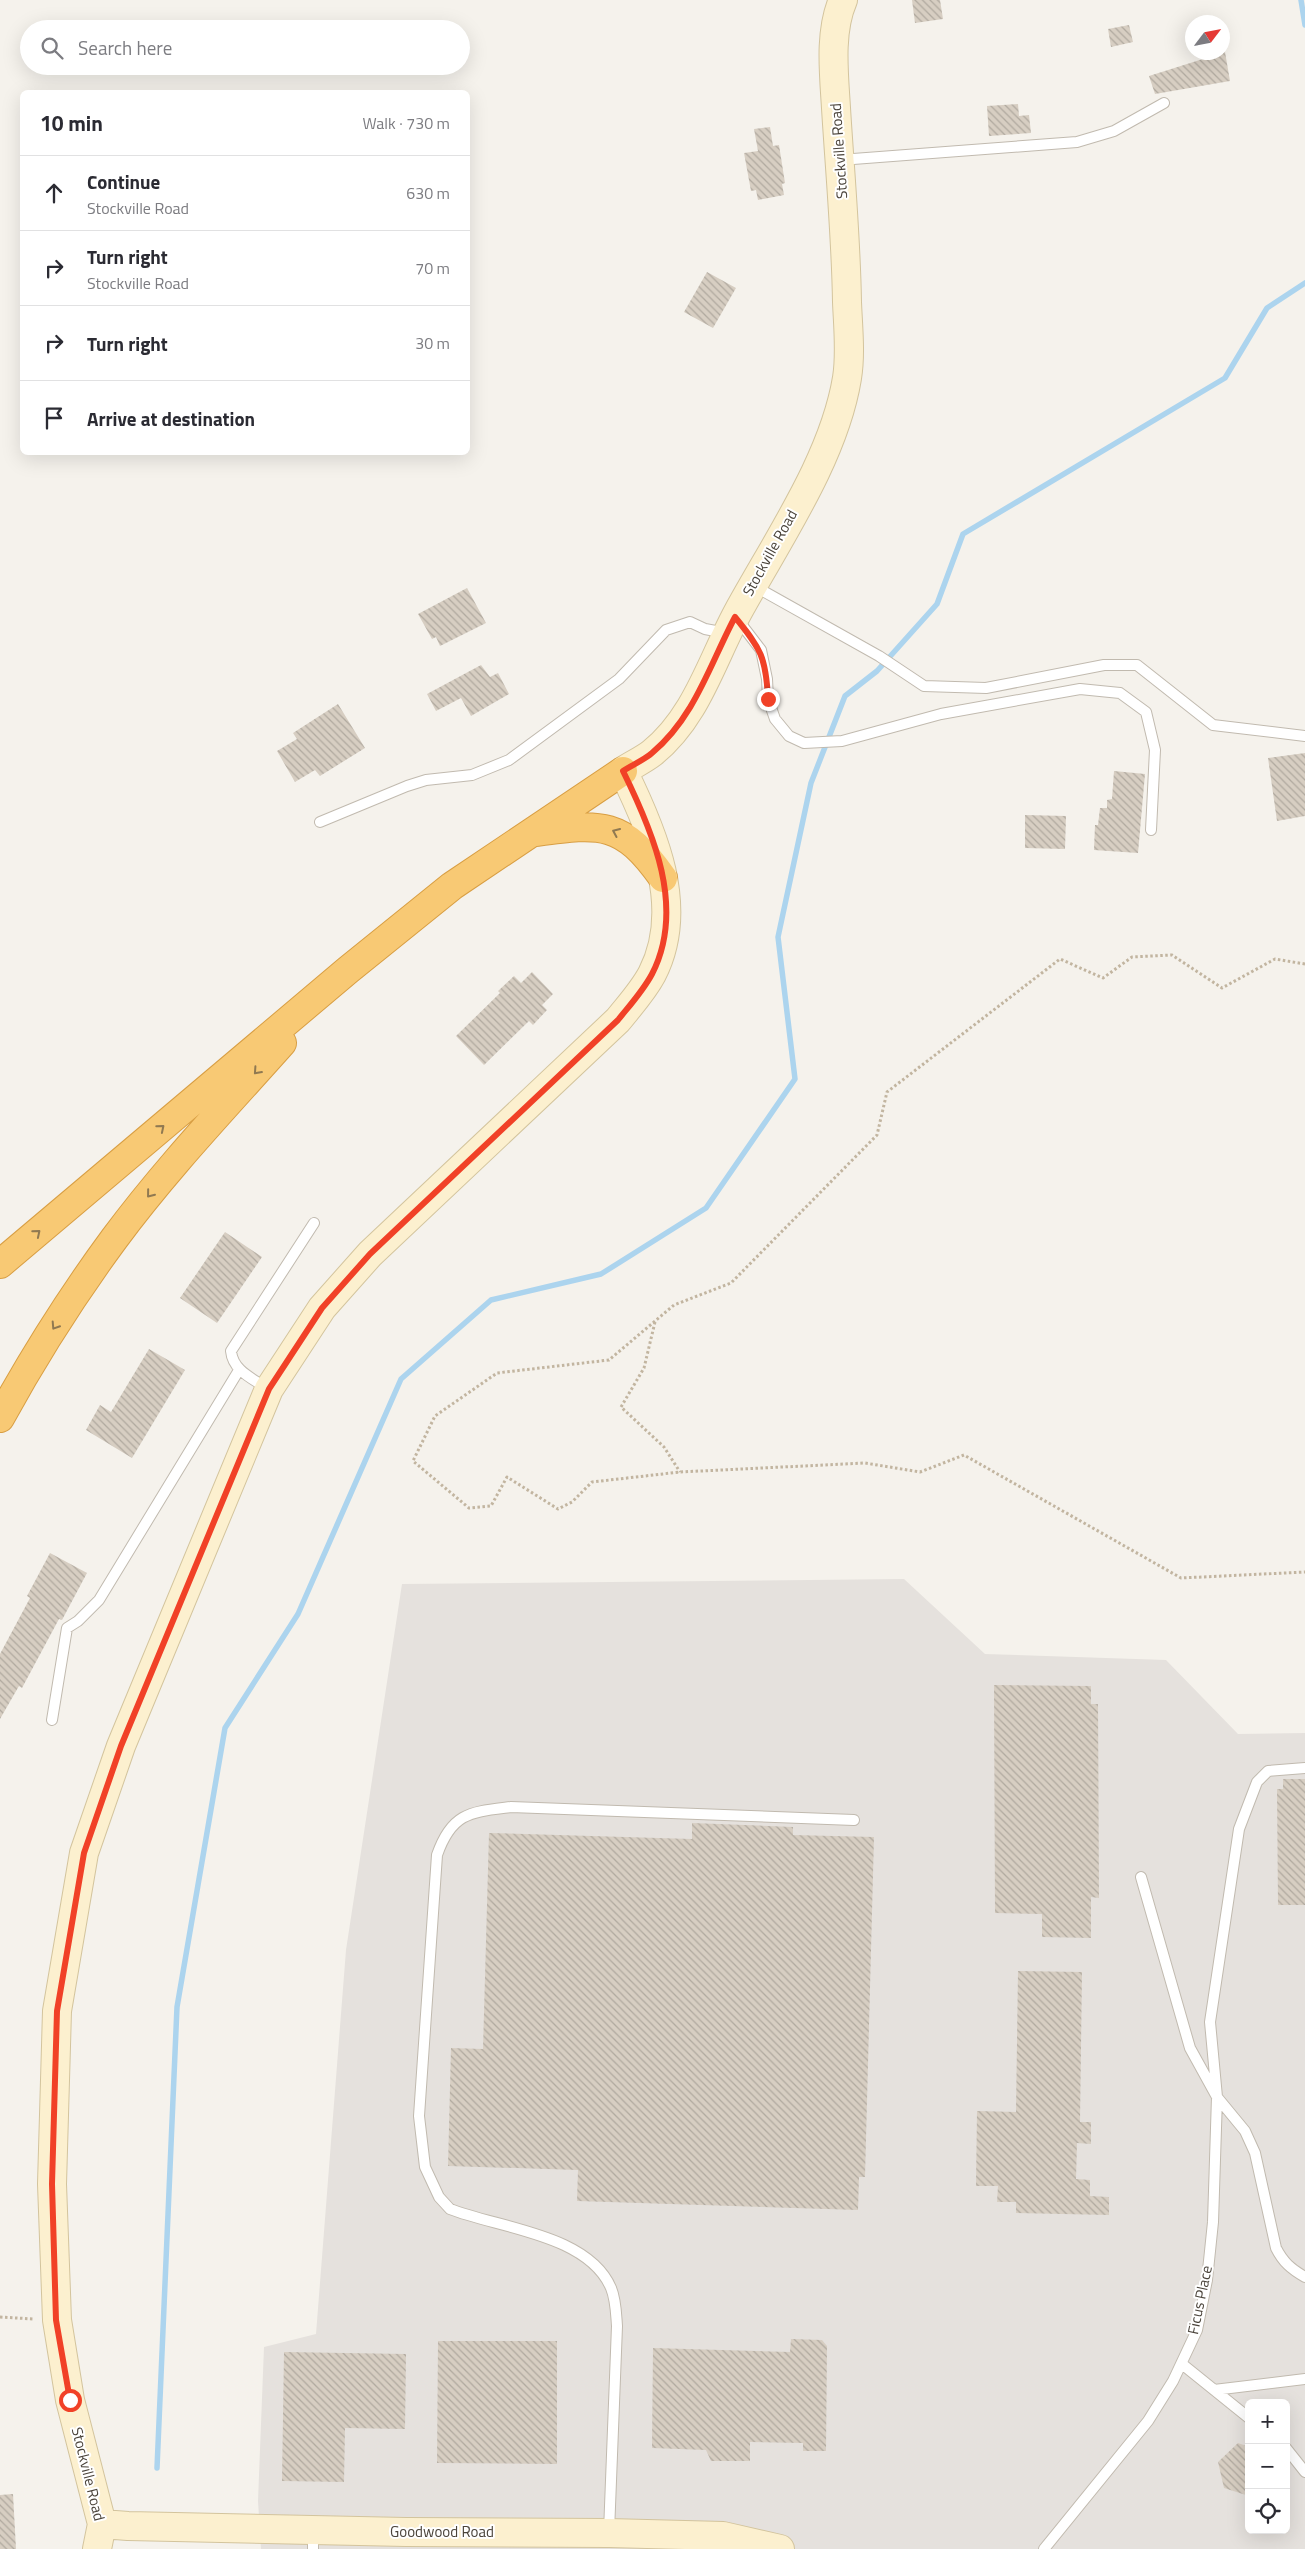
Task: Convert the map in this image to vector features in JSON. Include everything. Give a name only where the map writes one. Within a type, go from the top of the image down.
[{"type":"highway","points":[[0,1264],[348,970],[452,886],[623,771]]},
{"type":"highway","points":[[528,834],[576,827],[604,827],[623,835],[639,848],[663,878]]},
{"type":"highway","points":[[0,1418],[55,1326],[114,1238],[179,1158],[348,970]]},
{"type":"street","name":"Stockville Road","points":[[100,2536],[70,2400],[56,2320],[52,2184],[57,2011],[84,1853],[121,1746],[269,1389],[322,1308],[370,1254],[610,1026],[639,995],[652,973],[664,940],[667,907],[663,878],[647,823],[623,771],[652,753],[680,724],[697,699],[731,625],[816,473],[835,427],[847,377],[846,243],[835,82],[835,30],[838,12],[843,0]]},
{"type":"street","name":"Goodwood Road","points":[[100,2536],[128,2526],[313,2539],[609,2532],[723,2536],[780,2549]]},
{"type":"lane","points":[[839,160],[1077,142],[1114,131],[1164,103]]},
{"type":"lane","points":[[753,585],[879,656],[924,686],[986,688],[1104,665],[1137,665],[1213,725],[1305,736]]},
{"type":"lane","points":[[320,822],[407,786],[426,780],[472,775],[509,760],[619,679],[666,630],[690,622],[705,629],[731,625],[761,650],[767,679],[768,699],[775,719],[790,736],[804,743],[842,741],[941,714],[1080,689],[1120,693],[1146,712],[1155,750],[1150,830]]},
{"type":"lane","points":[[269,1389],[239,1370],[232,1361],[231,1351],[314,1223]]},
{"type":"lane","points":[[52,1720],[67,1628],[78,1621],[99,1600],[239,1370]]},
{"type":"lane","name":"Ficus Place","points":[[1044,2549],[1148,2421],[1173,2381],[1197,2330],[1207,2280],[1213,2222],[1217,2098],[1212,2064],[1210,2022],[1239,1829],[1257,1782],[1268,1771],[1305,1768]]},
{"type":"lane","points":[[609,2532],[617,2326],[616,2302],[610,2286],[580,2254],[549,2238],[450,2210],[439,2197],[424,2167],[419,2116],[438,1855],[442,1843],[451,1827],[463,1816],[481,1811],[511,1808],[854,1820]]},
{"type":"lane","points":[[1141,1877],[1190,2048],[1217,2098],[1245,2131],[1255,2153],[1276,2248],[1282,2261],[1305,2277]]},
{"type":"lane","points":[[1182,2364],[1245,2415]]},
{"type":"lane","points":[[1214,2390],[1305,2379]]},
{"type":"lane","points":[[1290,2453],[1305,2472]]},
{"type":"path","points":[[1305,964],[1275,959],[1222,988],[1172,955],[1132,957],[1103,978],[1060,959],[887,1092],[877,1135],[731,1283],[674,1305],[609,1360],[497,1373],[435,1416],[413,1461],[469,1508],[491,1506],[507,1477],[558,1509],[572,1502],[592,1482],[680,1472],[865,1463],[920,1472],[964,1455],[1181,1578],[1305,1572]]},
{"type":"path","points":[[655,1321],[644,1368],[621,1407],[664,1447],[680,1472]]},
{"type":"path","points":[[0,2317],[56,2320]]},
{"type":"shaded area","points":[[904,1579],[985,1654],[1166,1660],[1238,1734],[1305,1733],[1305,2549],[261,2549],[258,2501],[264,2347],[316,2334],[346,1950],[402,1584]]},
{"type":"building","points":[[912,0],[940,0],[943,19],[915,23]]},
{"type":"building","points":[[1129,25],[1133,42],[1111,47],[1108,29]]},
{"type":"building","points":[[1200,60],[1226,60],[1230,81],[1155,94],[1149,76]]},
{"type":"building","points":[[1018,104],[1019,116],[1029,115],[1031,133],[989,136],[987,106]]},
{"type":"building","points":[[770,127],[773,146],[779,145],[785,183],[782,184],[784,195],[758,200],[756,190],[751,191],[744,153],[758,151],[754,129]]},
{"type":"building","points":[[707,272],[736,288],[713,328],[684,312]]},
{"type":"building","points":[[467,588],[486,623],[440,646],[436,637],[432,639],[418,614]]},
{"type":"building","points":[[481,665],[490,677],[498,673],[509,694],[471,716],[461,698],[436,711],[427,694]]},
{"type":"building","points":[[338,704],[365,748],[320,776],[315,770],[295,782],[277,751],[297,739],[293,733]]},
{"type":"building","points":[[1305,753],[1305,816],[1277,821],[1268,758]]},
{"type":"building","points":[[1114,771],[1145,774],[1138,853],[1094,850],[1095,825],[1098,825],[1100,808],[1107,808],[1107,800],[1112,799]]},
{"type":"building","points":[[1025,815],[1066,816],[1065,849],[1025,848]]},
{"type":"building","points":[[532,972],[553,994],[542,1005],[547,1010],[533,1025],[529,1021],[484,1065],[456,1036],[500,993],[498,991],[514,976],[521,983]]},
{"type":"building","points":[[225,1232],[262,1257],[217,1323],[180,1298]]},
{"type":"building","points":[[149,1349],[185,1370],[132,1458],[86,1430],[100,1405],[111,1412]]},
{"type":"building","points":[[50,1553],[87,1573],[62,1620],[59,1619],[22,1688],[19,1686],[0,1719],[0,1654],[30,1598],[27,1596]]},
{"type":"building","points":[[994,1685],[1091,1686],[1091,1704],[1098,1704],[1099,1898],[1091,1897],[1091,1938],[1042,1937],[1042,1914],[995,1913]]},
{"type":"building","points":[[1283,1779],[1305,1779],[1305,1905],[1278,1905],[1277,1789],[1283,1789]]},
{"type":"building","points":[[692,1823],[793,1827],[793,1835],[874,1837],[865,2177],[859,2177],[858,2210],[577,2201],[578,2170],[448,2166],[451,2048],[483,2049],[489,1833],[692,1839]]},
{"type":"building","points":[[1018,1971],[1082,1972],[1080,2122],[1091,2122],[1091,2144],[1077,2143],[1076,2179],[1090,2180],[1090,2196],[1109,2197],[1109,2215],[1016,2213],[1016,2202],[997,2202],[998,2186],[976,2186],[977,2111],[1016,2112]]},
{"type":"building","points":[[791,2339],[822,2340],[827,2346],[826,2451],[803,2451],[803,2443],[750,2442],[750,2461],[711,2461],[706,2450],[652,2448],[653,2348],[790,2352]]},
{"type":"building","points":[[438,2341],[557,2341],[557,2464],[437,2463]]},
{"type":"building","points":[[284,2352],[406,2354],[405,2429],[345,2428],[344,2482],[282,2481]]},
{"type":"building","points":[[1238,2443],[1245,2446],[1245,2495],[1224,2488],[1218,2462]]},
{"type":"building","points":[[13,2494],[16,2549],[0,2549],[0,2495]]},
{"type":"waterway","points":[[1301,0],[1305,25]]},
{"type":"waterway","points":[[157,2468],[177,2007],[225,1728],[298,1614],[401,1379],[491,1300],[601,1274],[706,1208],[795,1079],[778,937],[811,783],[845,696],[877,671],[937,604],[963,534],[1225,378],[1267,308],[1305,283]]},
{"type":"route","points":[[70,2400],[56,2320],[52,2184],[57,2011],[84,1853],[121,1746],[269,1389],[322,1308],[370,1254],[618,1020],[639,995],[652,973],[664,940],[667,907],[663,878],[647,823],[623,771],[652,753],[680,724],[697,699],[735,617],[761,650],[767,679],[768,699]]}]
